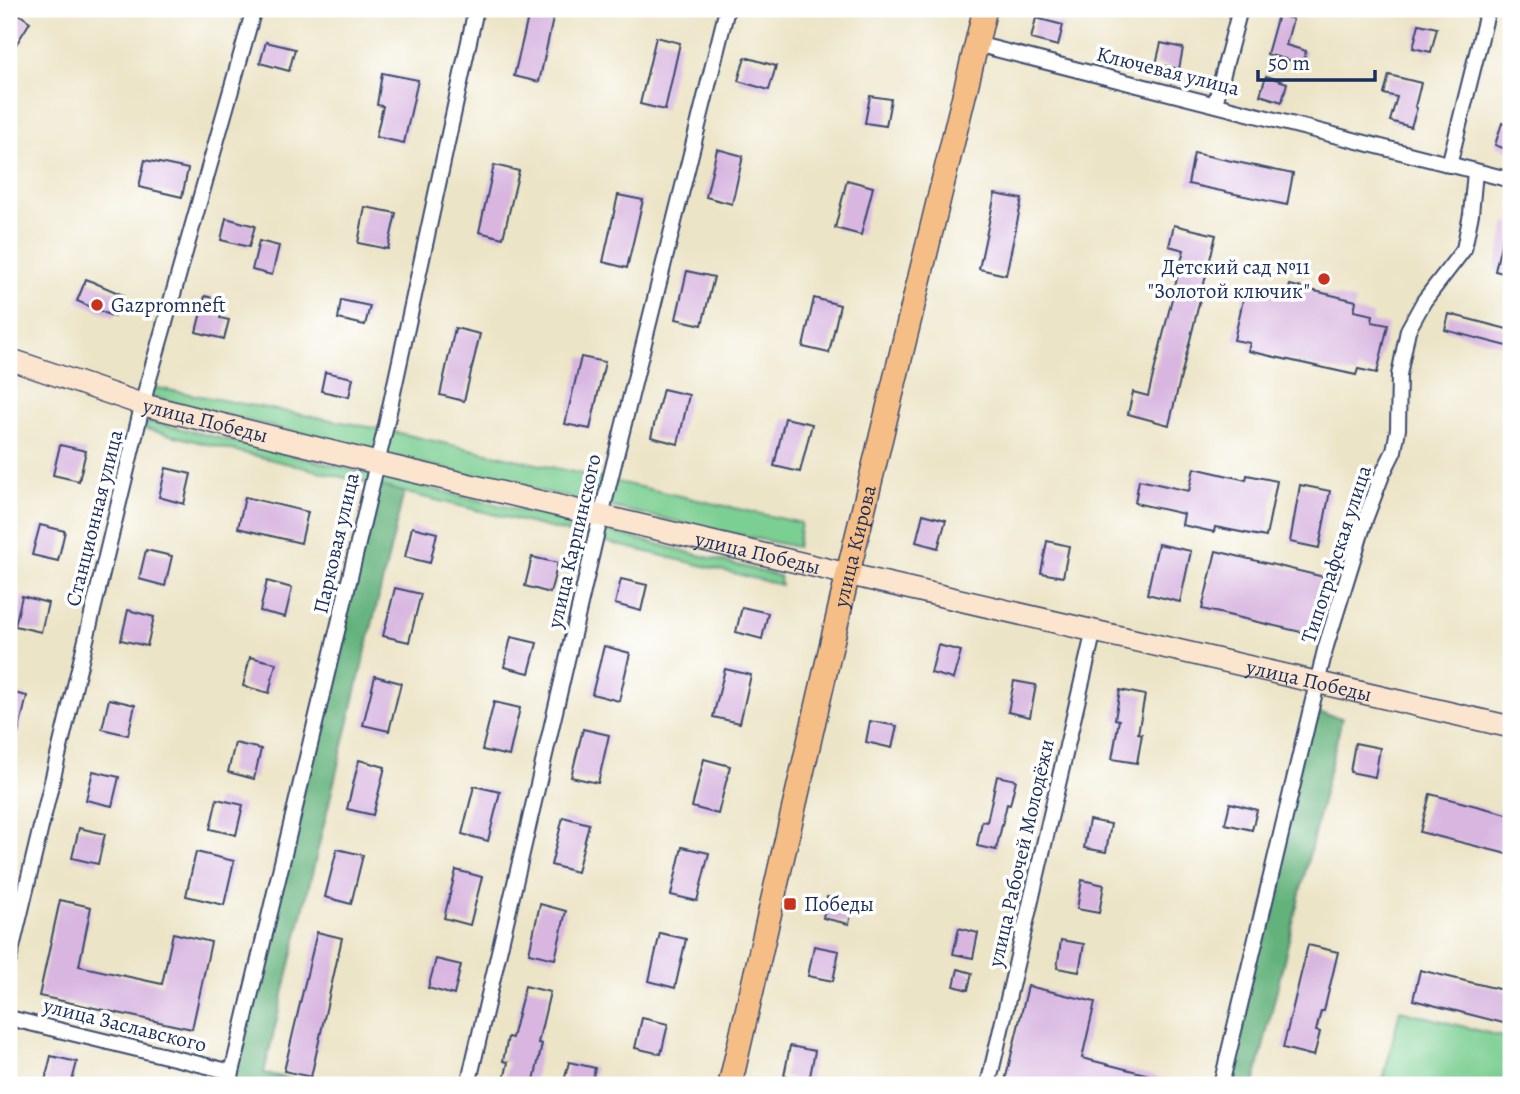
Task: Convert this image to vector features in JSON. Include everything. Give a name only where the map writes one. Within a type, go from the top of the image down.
[{"type":"main road","name":"улица Кирова","points":[[730,1085],[848,573],[985,9]]},
{"type":"main road","name":"улица Победы","points":[[9,359],[144,405],[377,463],[1511,727]]},
{"type":"street","name":"Станционная улица","points":[[9,960],[144,405],[254,9]]},
{"type":"street","name":"Парковая улица","points":[[231,1079],[377,463],[476,9]]},
{"type":"street","name":"улица Карпинского","points":[[468,1085],[601,516],[727,9]]},
{"type":"street","points":[[1215,104],[1240,9]]},
{"type":"street","points":[[1449,165],[1488,9]]},
{"type":"street","name":"Ключевая улица","points":[[976,44],[1511,180]]},
{"type":"street","name":"Типографская улица","points":[[1221,1085],[1317,682],[1366,517],[1394,451],[1398,429],[1399,374],[1408,330],[1424,301],[1464,249],[1475,172]]},
{"type":"street","name":"улица Рабочей Молодёжи","points":[[988,1085],[1094,630]]},
{"type":"street","name":"улица Заславского","points":[[9,1018],[231,1079]]},
{"type":"green space","points":[[147,386],[385,430],[801,523],[797,547],[551,494],[308,436],[146,395]]},
{"type":"green space","points":[[153,422],[607,531],[779,576],[781,585],[138,427]]},
{"type":"green space","points":[[372,484],[404,492],[264,1073],[317,1085],[229,1085]]},
{"type":"green space","points":[[1310,711],[1342,718],[1254,1085],[1221,1085]]},
{"type":"green space","points":[[1400,1010],[1511,1039],[1511,1085],[1382,1085]]},
{"type":"building","points":[[530,9],[554,14],[539,82],[514,76]]},
{"type":"building","points":[[16,12],[30,22],[9,56],[9,23]]},
{"type":"building","points":[[1278,15],[1293,19],[1286,45],[1306,51],[1303,64],[1267,54]]},
{"type":"building","points":[[1036,18],[1063,25],[1058,46],[1031,39]]},
{"type":"building","points":[[1419,24],[1437,28],[1431,52],[1413,48]]},
{"type":"building","points":[[656,37],[680,43],[665,110],[640,104]]},
{"type":"building","points":[[266,42],[295,49],[289,71],[260,63]]},
{"type":"building","points":[[1161,43],[1183,48],[1179,69],[1156,64]]},
{"type":"building","points":[[745,57],[776,66],[769,90],[738,81]]},
{"type":"building","points":[[382,73],[418,80],[404,143],[376,137],[383,106],[377,105]]},
{"type":"building","points":[[1389,75],[1421,83],[1411,127],[1390,121],[1397,97],[1384,94]]},
{"type":"building","points":[[1266,76],[1287,83],[1282,102],[1260,95]]},
{"type":"building","points":[[870,96],[891,99],[886,126],[865,123]]},
{"type":"building","points":[[1502,123],[1511,126],[1511,151],[1495,145]]},
{"type":"building","points":[[717,149],[743,156],[732,204],[706,197]]},
{"type":"building","points":[[1194,153],[1293,174],[1287,205],[1188,184]]},
{"type":"building","points":[[145,160],[188,169],[182,197],[139,187]]},
{"type":"building","points":[[494,165],[519,171],[503,238],[479,232]]},
{"type":"building","points":[[847,180],[873,187],[861,235],[835,228]]},
{"type":"building","points":[[995,194],[1022,199],[1006,275],[979,269]]},
{"type":"building","points":[[618,195],[643,200],[627,268],[603,262]]},
{"type":"building","points":[[365,207],[396,213],[388,249],[358,243]]},
{"type":"building","points":[[226,218],[255,226],[249,247],[221,240]]},
{"type":"building","points":[[1506,222],[1511,222],[1511,275],[1495,271]]},
{"type":"building","points":[[1174,225],[1216,235],[1169,425],[1128,414],[1133,392],[1148,396],[1184,250],[1169,246]]},
{"type":"building","points":[[259,241],[279,246],[272,275],[252,270]]},
{"type":"building","points":[[687,271],[714,277],[702,325],[676,319]]},
{"type":"building","points":[[86,279],[123,295],[114,317],[77,301]]},
{"type":"building","points":[[1290,285],[1356,301],[1354,311],[1373,315],[1372,322],[1388,325],[1377,373],[1358,369],[1356,375],[1248,351],[1250,343],[1234,340],[1245,291],[1262,295],[1263,288],[1288,293]]},
{"type":"building","points":[[205,296],[224,301],[220,318],[229,320],[224,339],[196,332]]},
{"type":"building","points":[[814,298],[840,305],[829,353],[803,347]]},
{"type":"building","points":[[341,300],[370,306],[365,325],[338,319]]},
{"type":"building","points":[[1449,314],[1511,330],[1511,347],[1445,330]]},
{"type":"building","points":[[455,328],[480,334],[464,401],[440,395]]},
{"type":"building","points":[[581,357],[605,362],[590,429],[565,424]]},
{"type":"building","points":[[325,372],[353,378],[349,397],[321,391]]},
{"type":"building","points":[[663,389],[689,395],[678,444],[651,437]]},
{"type":"building","points":[[785,418],[812,424],[800,472],[774,466]]},
{"type":"building","points":[[60,445],[86,451],[79,481],[53,475]]},
{"type":"building","points":[[166,468],[191,474],[184,504],[159,497]]},
{"type":"building","points":[[1194,468],[1246,480],[1247,475],[1277,481],[1266,537],[1215,527],[1214,532],[1182,525],[1184,514],[1135,503],[1139,480],[1189,491]]},
{"type":"building","points":[[1300,485],[1330,491],[1319,548],[1290,542]]},
{"type":"building","points":[[245,497],[308,512],[301,543],[238,528]]},
{"type":"building","points":[[923,514],[946,520],[938,548],[916,542]]},
{"type":"building","points":[[40,525],[65,531],[58,561],[32,555]]},
{"type":"building","points":[[412,527],[437,533],[430,563],[405,557]]},
{"type":"building","points":[[1047,541],[1069,546],[1063,577],[1041,573]]},
{"type":"building","points":[[1158,544],[1191,551],[1180,602],[1147,594]]},
{"type":"building","points":[[146,550],[172,556],[165,586],[139,579]]},
{"type":"building","points":[[1216,551],[1328,578],[1314,635],[1202,609]]},
{"type":"building","points":[[532,557],[558,563],[550,593],[525,586]]},
{"type":"building","points":[[621,579],[647,585],[641,611],[615,604]]},
{"type":"building","points":[[267,581],[292,588],[285,617],[260,611]]},
{"type":"building","points":[[395,588],[421,594],[409,642],[383,636]]},
{"type":"building","points":[[22,596],[48,603],[41,632],[15,626]]},
{"type":"building","points":[[742,607],[768,613],[762,639],[736,632]]},
{"type":"building","points":[[128,610],[154,617],[147,646],[121,640]]},
{"type":"building","points":[[511,637],[537,643],[529,673],[504,667]]},
{"type":"building","points":[[938,645],[961,651],[953,679],[931,673]]},
{"type":"building","points":[[604,646],[630,653],[619,701],[592,694]]},
{"type":"building","points":[[250,657],[276,663],[269,693],[243,686]]},
{"type":"building","points":[[725,669],[751,675],[740,723],[713,717]]},
{"type":"building","points":[[375,676],[401,683],[389,731],[363,725]]},
{"type":"building","points":[[1014,681],[1036,685],[1030,717],[1008,712]]},
{"type":"building","points":[[1120,690],[1145,695],[1138,733],[1142,734],[1137,763],[1112,759],[1119,720],[1115,719]]},
{"type":"building","points":[[9,692],[27,696],[14,750],[9,750]]},
{"type":"building","points":[[109,699],[135,705],[128,735],[102,729]]},
{"type":"building","points":[[494,702],[520,708],[509,756],[482,750]]},
{"type":"building","points":[[870,721],[897,726],[892,748],[866,742]]},
{"type":"building","points":[[583,729],[609,735],[598,783],[571,777]]},
{"type":"building","points":[[235,743],[261,749],[254,779],[228,772]]},
{"type":"building","points":[[1355,743],[1380,748],[1375,777],[1350,772]]},
{"type":"building","points":[[704,759],[730,766],[718,814],[692,807]]},
{"type":"building","points":[[359,760],[385,767],[373,815],[347,809]]},
{"type":"building","points":[[93,771],[119,777],[112,806],[86,800]]},
{"type":"building","points":[[997,776],[1016,780],[996,850],[977,846],[982,821],[987,822]]},
{"type":"building","points":[[474,786],[500,792],[488,841],[462,834]]},
{"type":"building","points":[[1430,794],[1511,815],[1511,855],[1420,832]]},
{"type":"building","points":[[217,799],[243,805],[236,835],[210,829]]},
{"type":"building","points":[[1230,803],[1257,810],[1252,830],[1225,824]]},
{"type":"building","points":[[563,817],[589,824],[577,872],[551,865]]},
{"type":"building","points":[[1089,820],[1111,824],[1106,852],[1084,848]]},
{"type":"building","points":[[79,828],[105,834],[98,864],[72,858]]},
{"type":"building","points":[[682,847],[709,853],[697,901],[671,895]]},
{"type":"building","points":[[337,849],[363,855],[351,904],[325,897]]},
{"type":"building","points":[[196,852],[234,861],[224,905],[186,896]]},
{"type":"building","points":[[456,870],[482,877],[470,925],[444,918]]},
{"type":"building","points":[[1082,880],[1104,885],[1099,913],[1077,909]]},
{"type":"building","points":[[827,897],[853,903],[849,924],[823,918]]},
{"type":"building","points":[[60,900],[91,907],[79,966],[162,984],[173,933],[211,942],[192,1029],[39,996]]},
{"type":"building","points":[[540,904],[566,911],[555,959],[529,953]]},
{"type":"building","points":[[959,928],[978,933],[973,958],[953,954]]},
{"type":"building","points":[[317,932],[342,938],[311,1077],[284,1071]]},
{"type":"building","points":[[660,933],[686,939],[675,988],[649,981]]},
{"type":"building","points":[[1061,940],[1084,944],[1079,972],[1057,968]]},
{"type":"building","points":[[1308,945],[1338,952],[1324,1011],[1321,1011],[1316,1031],[1320,1032],[1314,1056],[1283,1048]]},
{"type":"building","points":[[814,946],[839,951],[833,981],[808,976]]},
{"type":"building","points":[[436,959],[461,965],[454,995],[428,988]]},
{"type":"building","points":[[958,969],[972,973],[968,990],[954,986]]},
{"type":"building","points":[[1420,970],[1511,992],[1511,1025],[1413,1000]]},
{"type":"building","points":[[525,986],[550,992],[538,1043],[542,1044],[533,1085],[503,1085],[508,1062],[503,1061],[508,1037],[512,1038]]},
{"type":"building","points":[[1028,986],[1095,1002],[1082,1058],[1173,1081],[1172,1085],[1004,1085]]},
{"type":"building","points":[[642,1018],[668,1024],[661,1054],[635,1048]]},
{"type":"building","points":[[790,1046],[815,1051],[809,1081],[784,1076]]},
{"type":"building","points":[[51,1056],[77,1062],[71,1085],[44,1085]]},
{"type":"building","points":[[569,1062],[595,1068],[591,1085],[563,1085]]},
{"type":"place","name":"Детский сад №11 \"Золотой ключик\"","points":[[1324,279]]},
{"type":"place","name":"Gazpromneft","points":[[97,305]]},
{"type":"place","name":"Победы","points":[[790,904]]}]
